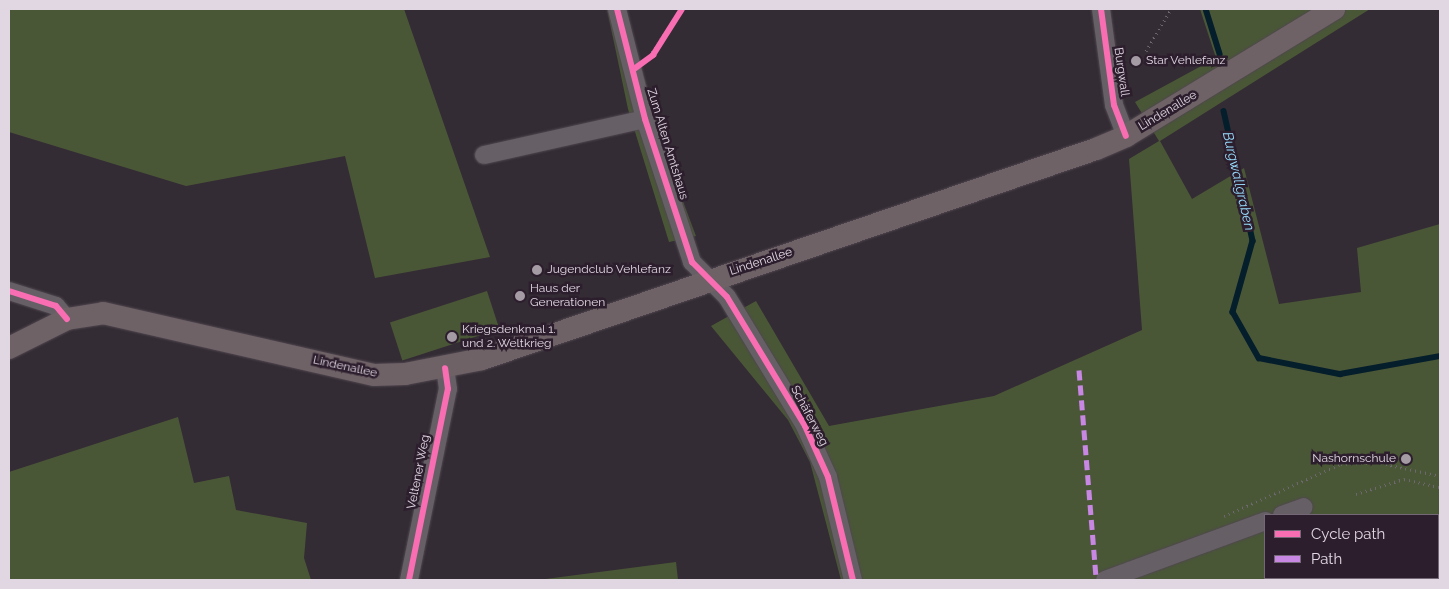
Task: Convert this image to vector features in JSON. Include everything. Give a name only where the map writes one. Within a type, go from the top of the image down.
[{"type":"main road","name":"Lindenallee","points":[[9,348],[66,318],[85,314],[126,316],[374,374],[445,368],[1126,136],[1334,9]]},
{"type":"street","name":"Zum Alten Amtshaus","points":[[617,9],[634,69],[645,119],[692,262],[709,279]]},
{"type":"street","name":"Burgwall","points":[[1100,9],[1114,106],[1126,136]]},
{"type":"street","points":[[484,155],[645,119]]},
{"type":"street","name":"Schäferweg","points":[[709,279],[727,297],[805,426],[828,477],[853,580]]},
{"type":"street","points":[[9,292],[56,306],[66,318]]},
{"type":"street","name":"Veltener Weg","points":[[410,580],[448,389],[445,368]]},
{"type":"street","points":[[1285,514],[1304,507]]},
{"type":"street","points":[[1105,580],[1264,521]]},
{"type":"path","points":[[634,69],[653,55],[682,9]]},
{"type":"path","points":[[1146,50],[1171,9]]},
{"type":"path","points":[[1356,494],[1404,479],[1440,487]]},
{"type":"green space","points":[[9,9],[404,9],[490,257],[375,278],[345,156],[186,186],[9,132]]},
{"type":"green space","points":[[607,9],[625,9],[668,162],[696,236],[669,242],[628,109]]},
{"type":"green space","points":[[1200,9],[1370,9],[1160,141],[1192,199],[1244,168],[1279,304],[1361,292],[1357,248],[1440,224],[1440,580],[841,580],[810,462],[788,420],[711,326],[756,301],[829,426],[994,396],[1142,330],[1129,159],[1159,141],[1135,102],[1216,58]]},
{"type":"green space","points":[[487,291],[499,329],[402,361],[390,323]]},
{"type":"green space","points":[[178,417],[194,483],[229,476],[236,510],[307,523],[304,558],[311,580],[9,580],[9,472]]},
{"type":"green space","points":[[676,562],[678,580],[538,580]]},
{"type":"waterway","name":"Burgwallgraben","points":[[1206,9],[1220,54]]},
{"type":"waterway","name":"Burgwallgraben","points":[[1224,111],[1253,241],[1233,312],[1259,358],[1340,374],[1440,356]]},
{"type":"marked path","points":[[1079,370],[1096,576]]},
{"type":"cycle path","points":[[617,9],[645,119],[692,262],[727,297],[805,426],[828,477],[853,580]]},
{"type":"cycle path","points":[[634,69],[653,55],[682,9]]},
{"type":"cycle path","points":[[1101,9],[1114,105],[1126,136]]},
{"type":"cycle path","points":[[9,291],[56,306],[67,319]]},
{"type":"cycle path","points":[[409,580],[448,389],[445,368]]},
{"type":"place","name":"Star Vehlefanz","points":[[1136,61]]},
{"type":"place","name":"Jugendclub Vehlefanz","points":[[537,270]]},
{"type":"place","name":"Haus der Generationen","points":[[520,296]]},
{"type":"place","name":"Kriegsdenkmal 1. und 2. Weltkrieg","points":[[452,337]]},
{"type":"place","name":"Nashornschule","points":[[1406,459]]}]
